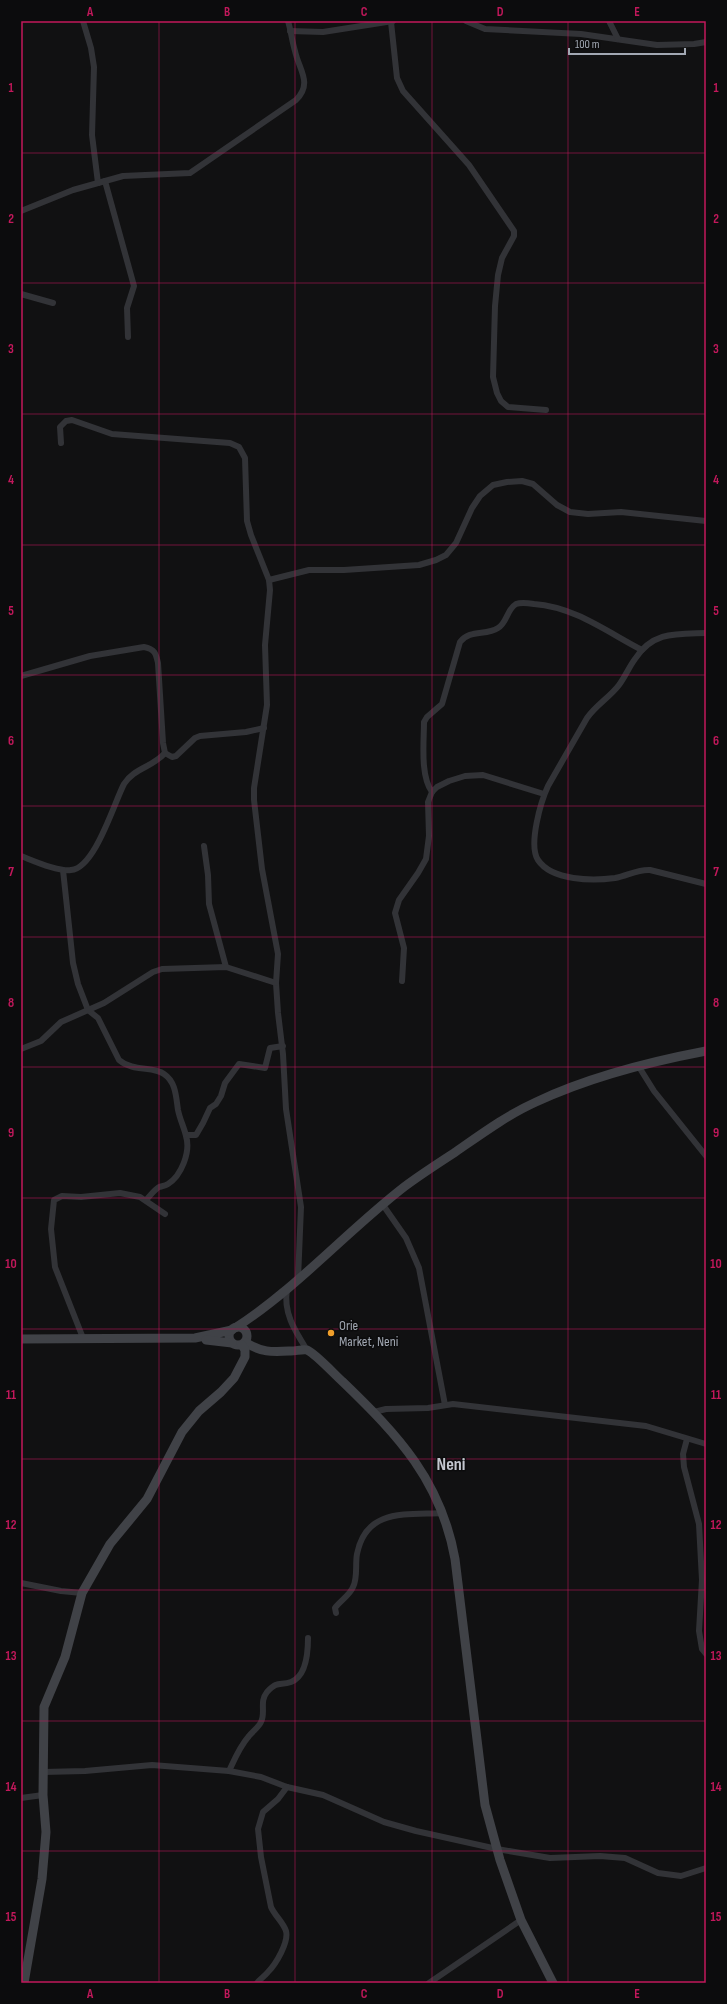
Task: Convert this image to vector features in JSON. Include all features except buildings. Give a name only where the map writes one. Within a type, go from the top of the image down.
[{"type":"street","points":[[82,21],[91,48],[94,67],[92,135],[98,183]]},
{"type":"street","points":[[21,211],[48,200],[123,176],[190,173],[296,100],[302,93],[303,73],[295,53],[288,21]]},
{"type":"street","points":[[290,31],[323,32],[395,21]]},
{"type":"street","points":[[466,21],[485,29],[581,34],[618,38],[657,45],[694,44],[706,42]]},
{"type":"street","points":[[609,21],[618,38]]},
{"type":"street","points":[[391,22],[397,78],[403,91],[469,165],[514,231],[514,236],[502,258],[498,274],[495,306],[493,376],[497,393],[501,401],[508,407],[546,410]]},
{"type":"street","points":[[105,181],[134,286],[127,308],[128,337]]},
{"type":"street","points":[[21,294],[53,303]]},
{"type":"street","points":[[61,443],[60,427],[66,421],[72,420],[112,434],[230,442],[235,444],[243,452],[245,458],[247,521],[269,580],[270,602],[265,645],[267,705],[254,788],[254,800],[262,869],[278,954],[276,983],[278,1012],[283,1046],[286,1110],[301,1207],[298,1279]]},
{"type":"street","points":[[269,580],[309,570],[344,570],[419,565],[436,560],[446,555],[456,543],[472,508],[480,496],[493,486],[507,482],[533,484],[557,505],[570,512],[588,514],[621,512],[706,521]]},
{"type":"street","points":[[432,792],[428,787],[425,776],[424,722],[427,716],[442,704],[460,642],[463,638],[468,635],[491,632],[504,623],[512,607],[517,604],[525,603],[556,608],[576,614],[611,631],[642,650]]},
{"type":"street","points":[[706,633],[675,633],[649,644],[642,650],[619,686],[593,709],[544,794],[534,841],[535,852],[538,859],[551,870],[564,876],[582,879],[616,877],[644,869],[706,884]]},
{"type":"street","points":[[21,676],[90,656],[144,647],[150,648],[155,652],[158,663],[165,753]]},
{"type":"street","points":[[165,753],[172,757],[176,756],[195,738],[200,736],[246,732],[264,728]]},
{"type":"street","points":[[21,856],[63,870],[79,868],[87,860],[110,819],[125,783],[133,773],[156,761],[165,753]]},
{"type":"street","points":[[402,981],[404,948],[395,913],[399,900],[426,859],[429,836],[428,802],[432,792],[437,787],[449,781],[464,776],[483,775],[544,794]]},
{"type":"street","points":[[204,846],[209,904],[226,967]]},
{"type":"street","points":[[63,870],[63,885],[73,963],[88,1010],[98,1018],[119,1060],[124,1065],[141,1070],[160,1072],[171,1080],[174,1087],[181,1124],[186,1135],[186,1159],[179,1173],[168,1184],[158,1188],[146,1200]]},
{"type":"street","points":[[21,1049],[41,1041],[61,1022],[104,1003],[158,970],[175,968],[226,967],[276,983]]},
{"type":"street","points":[[186,1135],[196,1135],[210,1108],[216,1104],[224,1083],[239,1064],[265,1068],[270,1048],[283,1046]]},
{"type":"street","points":[[232,1343],[229,1338],[234,1329],[255,1315],[287,1289],[404,1187],[479,1136],[535,1102],[569,1088],[638,1067],[706,1051]]},
{"type":"street","points":[[638,1067],[654,1091],[706,1156]]},
{"type":"street","points":[[83,1338],[55,1267],[51,1229],[54,1200],[62,1196],[81,1197],[120,1193],[146,1200],[165,1214]]},
{"type":"street","points":[[383,1205],[406,1238],[419,1268],[445,1405]]},
{"type":"street","points":[[287,1289],[286,1308],[292,1326],[307,1350],[326,1365],[374,1412],[414,1460],[429,1482],[443,1513],[450,1533],[458,1580],[485,1805],[497,1849],[521,1920],[553,1983]]},
{"type":"street","points":[[21,1339],[195,1338],[232,1343],[238,1346],[245,1341],[255,1315]]},
{"type":"street","points":[[24,1983],[42,1878],[46,1832],[43,1795],[44,1707],[65,1656],[82,1593],[110,1544],[147,1499],[182,1432],[199,1411],[221,1392],[234,1378],[245,1357],[244,1330],[234,1329],[195,1338]]},
{"type":"street","points":[[245,1341],[260,1351],[307,1350]]},
{"type":"street","points":[[374,1412],[386,1409],[428,1408],[453,1404],[646,1426],[706,1444]]},
{"type":"street","points":[[687,1439],[683,1454],[684,1467],[700,1524],[702,1580],[699,1631],[702,1649],[706,1654]]},
{"type":"street","points":[[336,1613],[335,1608],[353,1588],[360,1543],[365,1532],[373,1524],[382,1518],[393,1516],[443,1513]]},
{"type":"street","points":[[21,1583],[61,1591],[82,1593]]},
{"type":"street","points":[[230,1771],[239,1749],[262,1721],[263,1699],[268,1692],[280,1682],[290,1682],[295,1680],[300,1674],[308,1658],[308,1638]]},
{"type":"street","points":[[43,1772],[85,1771],[152,1765],[230,1771],[261,1777],[287,1787],[323,1795],[390,1824],[497,1849],[550,1858],[600,1856],[625,1858],[658,1873],[681,1876],[706,1868]]},
{"type":"street","points":[[257,1983],[270,1970],[286,1942],[284,1927],[274,1914],[272,1907],[261,1857],[258,1829],[263,1812],[278,1799],[287,1787]]},
{"type":"street","points":[[21,1798],[43,1795]]},
{"type":"street","points":[[430,1983],[521,1920]]},
{"type":"place","name":"Orie Market, Neni","points":[[331,1333]]},
{"type":"district","name":"Neni","points":[[451,1464]]}]
